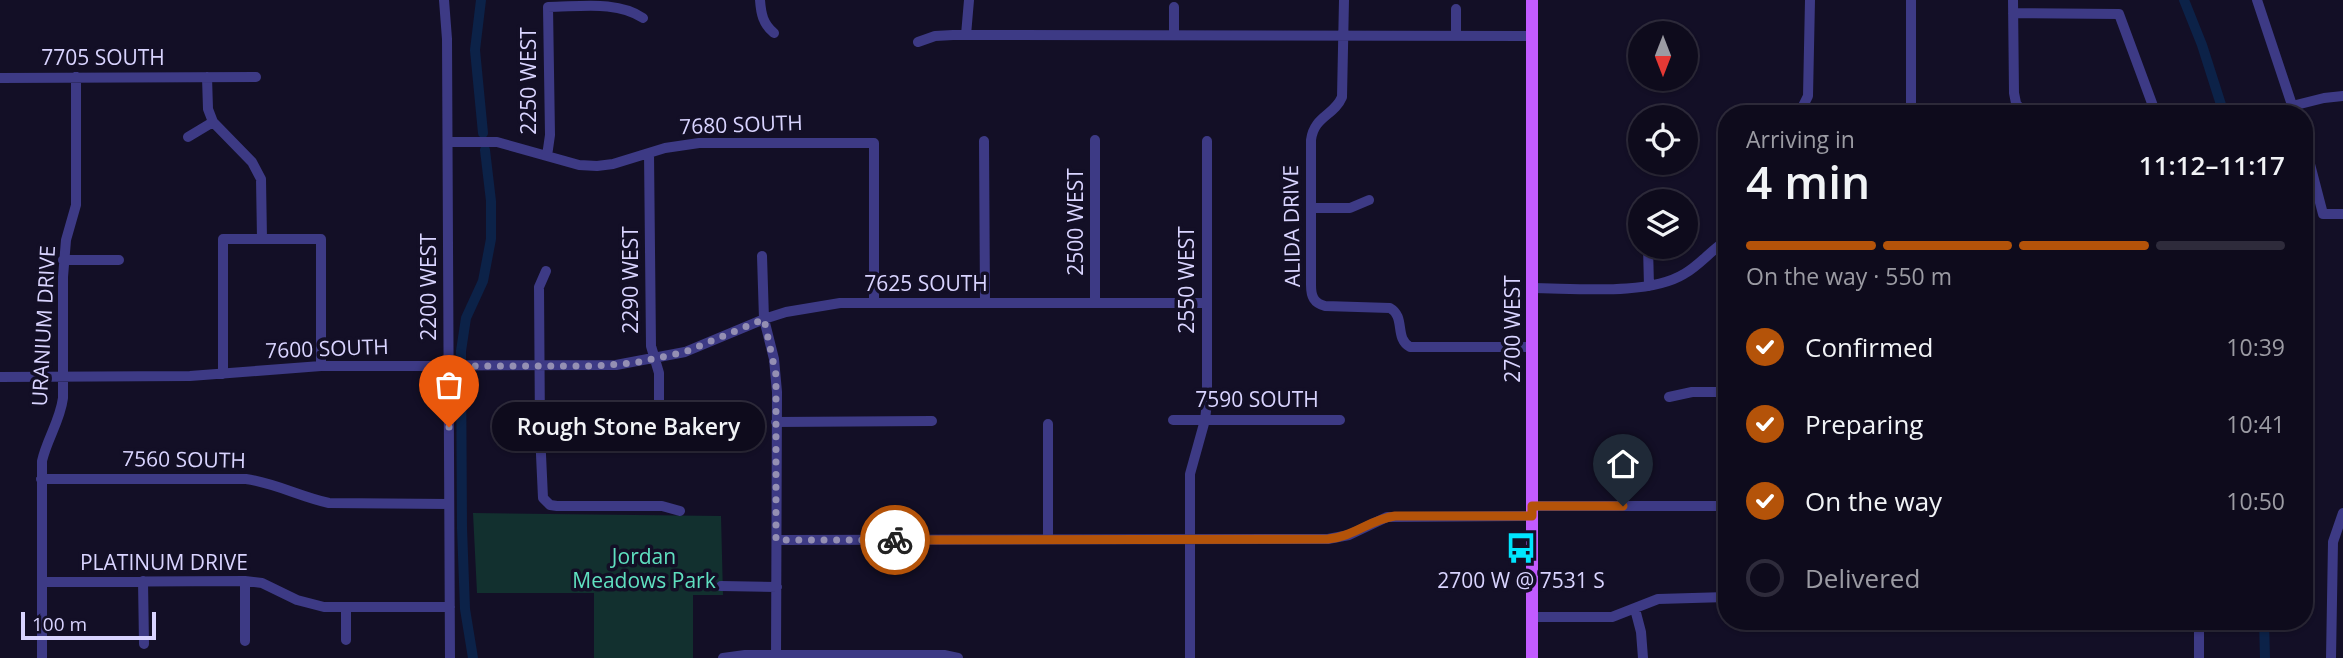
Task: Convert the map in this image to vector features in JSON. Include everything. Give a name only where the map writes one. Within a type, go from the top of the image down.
[{"type":"main road","name":"2700 WEST","points":[[1532,0],[1532,658]]},
{"type":"street","name":"2200 WEST","points":[[444,0],[457,366],[449,504],[450,658]]},
{"type":"street","points":[[760,0],[761,14],[766,26],[774,33]]},
{"type":"street","points":[[966,35],[969,0]]},
{"type":"street","name":"ALIDA DRIVE","points":[[1344,0],[1342,97],[1335,109],[1317,122],[1311,135],[1311,294],[1315,302],[1332,306],[1391,308],[1398,316],[1401,338],[1410,346],[1532,347]]},
{"type":"street","points":[[1804,105],[1808,96],[1810,0]]},
{"type":"street","points":[[1911,0],[1911,105]]},
{"type":"street","points":[[2013,0],[2014,93],[2017,105]]},
{"type":"street","points":[[2257,0],[2292,105]]},
{"type":"street","name":"2250 WEST","points":[[547,156],[550,135],[548,7],[620,7],[643,18]]},
{"type":"street","points":[[1174,7],[1174,35]]},
{"type":"street","points":[[1456,9],[1456,36]]},
{"type":"street","points":[[2013,13],[2119,13],[2153,105]]},
{"type":"street","points":[[918,42],[935,36],[966,35],[1532,36]]},
{"type":"street","points":[[207,77],[208,109],[213,121],[257,169],[262,187],[262,239]]},
{"type":"street","name":"7705 SOUTH","points":[[0,78],[256,77]]},
{"type":"street","name":"URANIUM DRIVE","points":[[42,658],[41,479],[45,449],[61,413],[63,260],[76,205],[76,78]]},
{"type":"street","points":[[2306,105],[2324,98],[2343,96]]},
{"type":"street","points":[[188,137],[213,121]]},
{"type":"street","name":"2500 WEST","points":[[1095,140],[1095,303]]},
{"type":"street","points":[[984,141],[985,303]]},
{"type":"street","name":"2550 WEST","points":[[1190,658],[1190,474],[1205,420],[1207,402],[1207,141]]},
{"type":"street","name":"7680 SOUTH","points":[[447,142],[497,142],[579,164],[597,166],[613,164],[681,144],[874,143],[874,303]]},
{"type":"street","name":"2290 WEST","points":[[649,153],[651,346],[659,373],[659,405]]},
{"type":"street","points":[[2313,176],[2323,214],[2343,214]]},
{"type":"street","points":[[1311,208],[1350,208],[1369,200]]},
{"type":"street","points":[[223,374],[223,239],[321,239],[321,366]]},
{"type":"street","points":[[1532,288],[1649,286],[1683,275],[1718,247]]},
{"type":"street","points":[[762,256],[764,319],[776,375],[776,657]]},
{"type":"street","points":[[1648,259],[1649,286]]},
{"type":"street","points":[[63,260],[119,261]]},
{"type":"street","points":[[546,271],[539,287],[541,482],[545,502],[557,506],[662,506],[680,511]]},
{"type":"street","name":"7625 SOUTH","points":[[655,359],[685,352],[764,319],[813,306],[840,303],[1206,303]]},
{"type":"street","name":"7600 SOUTH","points":[[0,377],[223,374],[321,366],[596,366],[655,359]]},
{"type":"street","points":[[1669,397],[1692,392],[1718,392]]},
{"type":"street","name":"7590 SOUTH","points":[[1173,420],[1340,420]]},
{"type":"street","points":[[776,422],[932,421]]},
{"type":"street","points":[[1048,424],[1048,539]]},
{"type":"street","name":"7560 SOUTH","points":[[41,479],[246,479],[279,486],[310,499],[329,503],[449,504]]},
{"type":"street","points":[[776,540],[1339,538],[1379,519],[1395,516],[1718,506]]},
{"type":"street","points":[[2331,658],[2333,542],[2343,513]]},
{"type":"street","points":[[244,580],[244,641]]},
{"type":"street","name":"PLATINUM DRIVE","points":[[42,582],[244,580],[262,583],[310,605],[450,607]]},
{"type":"street","points":[[143,581],[144,644]]},
{"type":"street","points":[[721,586],[777,587]]},
{"type":"street","points":[[1532,617],[1612,617],[1658,599],[1718,597]]},
{"type":"street","points":[[346,607],[346,640]]},
{"type":"street","points":[[1635,609],[1643,658]]},
{"type":"street","points":[[2199,630],[2199,658]]},
{"type":"street","points":[[723,658],[745,655],[944,655],[958,658]]},
{"type":"green space","name":"Jordan Meadows Park","points":[[473,513],[721,516],[723,595],[693,595],[693,658],[594,658],[594,593],[477,593]]},
{"type":"waterway","points":[[481,0],[475,50],[483,133]]},
{"type":"waterway","points":[[2184,0],[2221,105]]},
{"type":"waterway","points":[[473,658],[465,609],[461,351],[466,318],[483,281],[491,239],[491,201],[485,150]]},
{"type":"waterway","points":[[2264,630],[2265,658]]},
{"type":"way so far","points":[[449,427],[448,366],[596,366],[634,363],[685,352],[764,319],[776,375],[776,540],[895,540]]},
{"type":"place","name":"Rough Stone Bakery","points":[[449,427]]},
{"type":"place","name":"2700 W @ 7531 S","points":[[1521,548]]},
{"type":"route","points":[[895,540],[1328,539],[1349,535],[1379,519],[1395,516],[1532,516],[1532,506],[1623,506]]}]
